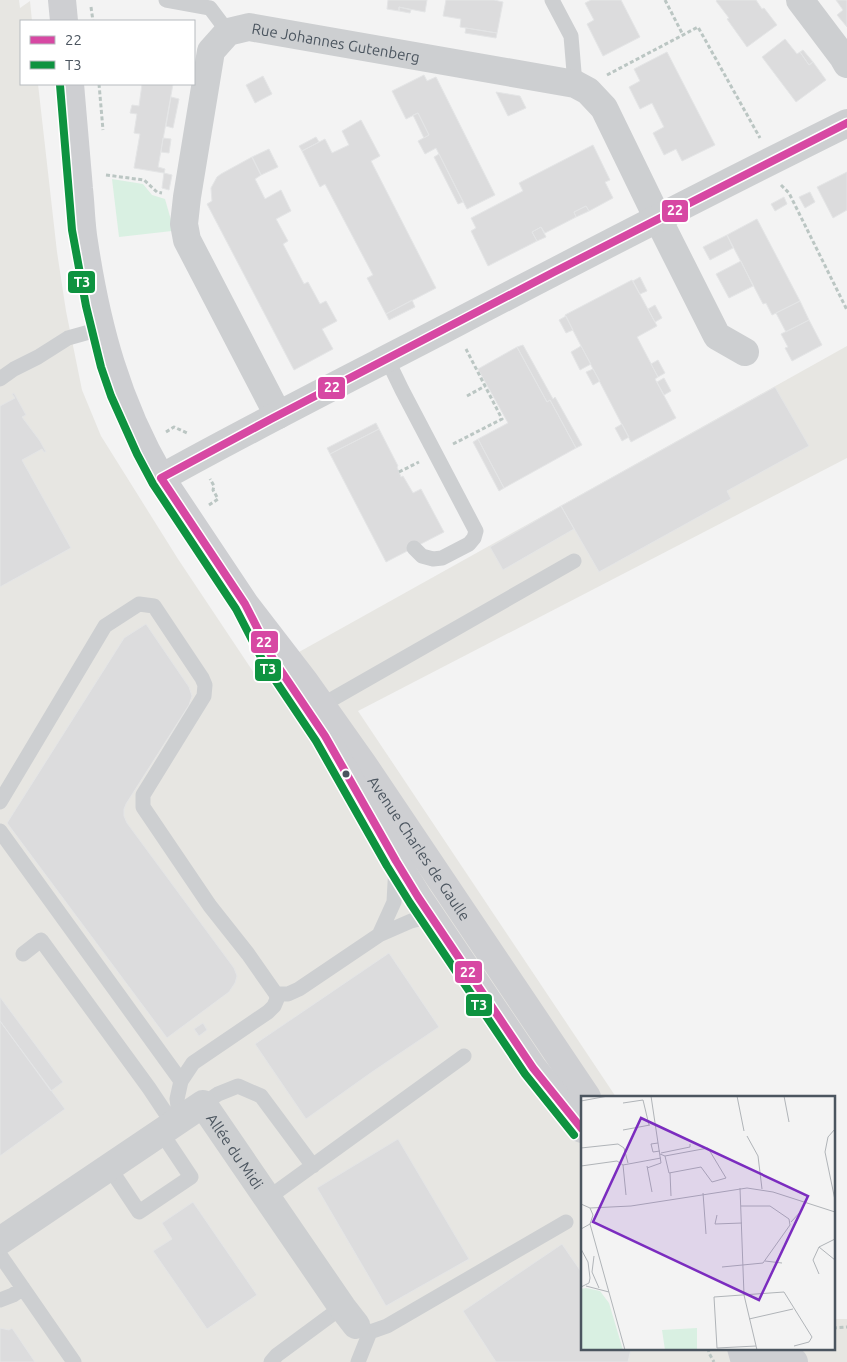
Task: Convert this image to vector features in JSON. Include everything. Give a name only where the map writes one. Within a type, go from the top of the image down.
[{"type":"main road","points":[[62,0],[64,20]]},
{"type":"main road","name":"Avenue Charles de Gaulle","points":[[70,85],[83,240],[100,329],[110,366],[138,434],[161,478],[245,604],[273,658],[363,764],[586,1096]]},
{"type":"main road","name":"Avenue Charles de Gaulle","points":[[316,709],[353,784],[396,862],[533,1068],[581,1128]]},
{"type":"main road","points":[[432,916],[455,925],[466,936],[513,1006],[534,1018]]},
{"type":"main road","points":[[767,1350],[794,1362]]},
{"type":"street","points":[[800,0],[847,64]]},
{"type":"street","name":"Rue Johannes Gutenberg","points":[[228,32],[249,27],[581,87]]},
{"type":"street","points":[[228,32],[211,51],[184,224],[187,240],[278,415]]},
{"type":"street","points":[[581,87],[604,108],[717,336],[745,352]]},
{"type":"street","points":[[161,478],[278,415],[847,123]]},
{"type":"street","name":"Allée du Midi","points":[[0,1241],[203,1104],[356,1322]]},
{"type":"lane","points":[[166,0],[210,8],[228,32]]},
{"type":"lane","points":[[552,0],[571,36],[581,87]]},
{"type":"lane","points":[[0,379],[14,368],[38,357],[68,338],[100,329]]},
{"type":"lane","points":[[387,359],[476,531],[474,538],[469,544],[442,558],[433,559],[422,556],[414,548]]},
{"type":"lane","points":[[316,709],[574,561]]},
{"type":"lane","points":[[0,802],[105,626],[139,604],[154,606],[205,685],[204,696],[143,795],[143,807],[210,906],[248,954],[278,999],[274,1006],[193,1062],[181,1081],[171,1125]]},
{"type":"lane","points":[[0,831],[181,1081]]},
{"type":"lane","points":[[379,935],[394,902],[396,862]]},
{"type":"lane","points":[[276,994],[288,994],[299,989],[379,935],[411,921],[432,916]]},
{"type":"lane","points":[[23,954],[41,940],[148,1088],[171,1125],[191,1177],[139,1212],[109,1167]]},
{"type":"lane","points":[[268,1198],[464,1056]]},
{"type":"lane","points":[[203,1104],[218,1094],[238,1086],[261,1096],[313,1166]]},
{"type":"lane","points":[[271,1362],[277,1355],[356,1322],[387,1326],[566,1222]]},
{"type":"lane","points":[[0,1255],[74,1362]]},
{"type":"lane","points":[[0,1300],[13,1295],[23,1288]]},
{"type":"lane","points":[[356,1322],[358,1362]]},
{"type":"path","points":[[665,0],[683,35]]},
{"type":"path","points":[[581,87],[698,27],[759,136],[765,164],[781,185],[789,192],[847,310]]},
{"type":"path","points":[[99,85],[103,138]]},
{"type":"path","points":[[107,184],[106,175],[144,180],[157,192],[187,197]]},
{"type":"path","points":[[399,472],[504,419],[466,349]]},
{"type":"path","points":[[467,396],[485,386]]},
{"type":"path","points":[[164,423],[186,464]]},
{"type":"path","points":[[210,504],[215,512]]},
{"type":"path","points":[[834,1328],[847,1327]]},
{"type":"path","points":[[708,1350],[714,1362]]},
{"type":"shaded area","points":[[0,0],[19,0],[20,8],[30,1],[32,20],[20,20],[20,85],[38,85],[57,252],[66,311],[82,390],[101,436],[178,559],[256,676],[847,346],[847,458],[358,711],[615,1096],[581,1096],[581,1350],[834,1350],[834,1319],[847,1319],[847,1362],[0,1362]]},
{"type":"green space","points":[[112,179],[143,184],[152,195],[165,199],[172,231],[119,237]]},
{"type":"building","points":[[388,0],[427,0],[425,12],[399,7],[399,11],[387,9]]},
{"type":"building","points":[[446,0],[494,0],[503,2],[497,33],[460,27],[461,19],[443,16]]},
{"type":"building","points":[[591,0],[621,0],[640,37],[603,56],[587,24],[594,20],[585,3]]},
{"type":"building","points":[[717,0],[756,0],[777,25],[747,47],[727,19],[729,18]]},
{"type":"building","points":[[836,0],[847,0],[847,27],[837,15],[843,10]]},
{"type":"building","points":[[399,7],[411,10],[410,13],[399,11]]},
{"type":"building","points":[[466,28],[497,33],[496,38],[465,33]]},
{"type":"building","points":[[785,39],[797,54],[800,52],[809,65],[813,62],[826,80],[796,102],[762,57]]},
{"type":"building","points":[[803,50],[813,62],[809,65],[800,52]]},
{"type":"building","points":[[667,52],[715,145],[682,161],[676,149],[664,155],[653,133],[664,127],[652,103],[640,109],[629,87],[640,81],[634,69]]},
{"type":"building","points":[[424,75],[427,81],[436,77],[495,195],[467,209],[436,148],[425,154],[418,141],[429,135],[418,113],[406,119],[392,91]]},
{"type":"building","points":[[263,76],[272,94],[255,103],[246,85]]},
{"type":"building","points":[[142,85],[173,85],[158,167],[165,169],[164,173],[134,168],[140,134],[134,133],[137,114],[130,113],[132,105],[139,106]]},
{"type":"building","points":[[496,92],[520,96],[526,108],[508,116]]},
{"type":"building","points":[[171,97],[179,99],[173,128],[166,126]]},
{"type":"building","points":[[418,113],[429,135],[424,138],[413,115]]},
{"type":"building","points":[[361,120],[380,156],[371,161],[436,288],[386,314],[367,278],[373,275],[325,184],[320,187],[302,151],[325,139],[332,153],[349,145],[342,131]]},
{"type":"building","points":[[316,137],[319,142],[302,151],[299,146]]},
{"type":"building","points":[[163,138],[171,139],[169,153],[161,152]]},
{"type":"building","points":[[593,145],[610,180],[605,182],[613,198],[589,211],[586,206],[574,212],[576,217],[545,233],[541,227],[532,232],[537,241],[488,266],[471,231],[476,228],[471,218],[523,191],[519,183]]},
{"type":"building","points":[[269,149],[278,167],[261,175],[252,157]]},
{"type":"building","points":[[439,154],[463,202],[458,204],[434,157]]},
{"type":"building","points":[[252,157],[261,175],[255,179],[265,199],[281,190],[291,211],[276,219],[288,241],[283,244],[304,284],[308,282],[320,304],[326,301],[337,321],[322,329],[333,349],[294,370],[207,204],[212,201],[211,188],[217,177]]},
{"type":"building","points":[[847,172],[847,210],[833,218],[817,187]]},
{"type":"building","points":[[164,173],[172,175],[169,190],[162,188]]},
{"type":"building","points":[[810,192],[815,202],[805,208],[799,197]]},
{"type":"building","points":[[784,197],[787,204],[775,211],[771,204]]},
{"type":"building","points":[[586,206],[589,211],[576,217],[574,212]]},
{"type":"building","points":[[757,219],[800,301],[772,315],[766,303],[763,304],[727,235]]},
{"type":"building","points":[[541,227],[546,237],[537,241],[532,232]]},
{"type":"building","points":[[727,235],[733,248],[710,260],[703,247]]},
{"type":"building","points":[[741,261],[753,286],[729,298],[716,274]]},
{"type":"building","points":[[640,277],[647,291],[640,294],[633,281]]},
{"type":"building","points":[[632,280],[657,326],[637,337],[658,377],[655,379],[676,418],[631,442],[565,315]]},
{"type":"building","points":[[412,300],[415,307],[389,320],[386,314]]},
{"type":"building","points":[[800,301],[809,320],[786,332],[776,313]]},
{"type":"building","points":[[655,305],[662,318],[655,322],[648,309]]},
{"type":"building","points":[[566,316],[573,330],[566,333],[559,320]]},
{"type":"building","points":[[809,320],[822,345],[792,361],[785,348],[788,347],[781,334]]},
{"type":"building","points":[[523,345],[553,399],[555,397],[582,445],[576,448],[550,400],[547,402],[517,347]]},
{"type":"building","points":[[581,346],[591,364],[580,370],[571,352]]},
{"type":"building","points":[[517,347],[547,402],[550,400],[576,448],[504,488],[478,439],[508,423],[478,369]]},
{"type":"building","points":[[658,360],[665,373],[658,377],[651,364]]},
{"type":"building","points":[[593,369],[600,381],[593,385],[586,372]]},
{"type":"building","points":[[664,378],[671,391],[664,395],[657,382]]},
{"type":"building","points":[[775,387],[809,446],[727,491],[731,499],[599,572],[561,506]]},
{"type":"building","points":[[14,393],[26,415],[22,417],[46,452],[42,449],[22,460],[71,548],[0,587],[0,406],[15,398],[12,394]]},
{"type":"building","points":[[376,423],[379,429],[330,454],[327,448]]},
{"type":"building","points":[[622,424],[629,437],[622,441],[615,428]]},
{"type":"building","points":[[379,429],[398,466],[401,477],[403,476],[413,493],[421,489],[444,532],[386,562],[330,454]]},
{"type":"building","points":[[478,439],[504,488],[499,491],[473,442]]},
{"type":"building","points":[[561,506],[574,529],[503,570],[490,547]]},
{"type":"building","points":[[146,624],[189,687],[192,696],[189,705],[126,804],[124,816],[127,823],[234,968],[237,976],[229,992],[167,1038],[7,823],[124,638]]},
{"type":"building","points":[[389,953],[439,1027],[306,1119],[255,1044]]},
{"type":"building","points":[[0,997],[63,1082],[51,1091],[0,1021]]},
{"type":"building","points":[[0,1021],[65,1109],[0,1156]]},
{"type":"building","points":[[203,1023],[207,1030],[199,1036],[194,1029]]},
{"type":"building","points":[[398,1139],[469,1259],[386,1306],[317,1188]]},
{"type":"building","points":[[193,1202],[257,1295],[207,1329],[153,1251],[172,1239],[162,1223]]},
{"type":"building","points":[[562,1244],[581,1272],[581,1350],[631,1350],[628,1362],[496,1362],[463,1311]]},
{"type":"building","points":[[0,1328],[9,1330],[12,1328],[35,1362],[0,1362]]},
{"type":"transit line","name":"T3","points":[[60,85],[72,230],[86,306],[101,367],[111,396],[137,454],[153,484],[236,609],[265,665],[316,741],[410,903],[525,1074],[574,1135]]},
{"type":"transit line","name":"22","points":[[161,478],[554,272],[847,123]]},
{"type":"transit line","name":"22","points":[[161,478],[245,604],[273,659],[325,736],[418,897],[533,1068],[581,1128]]}]
